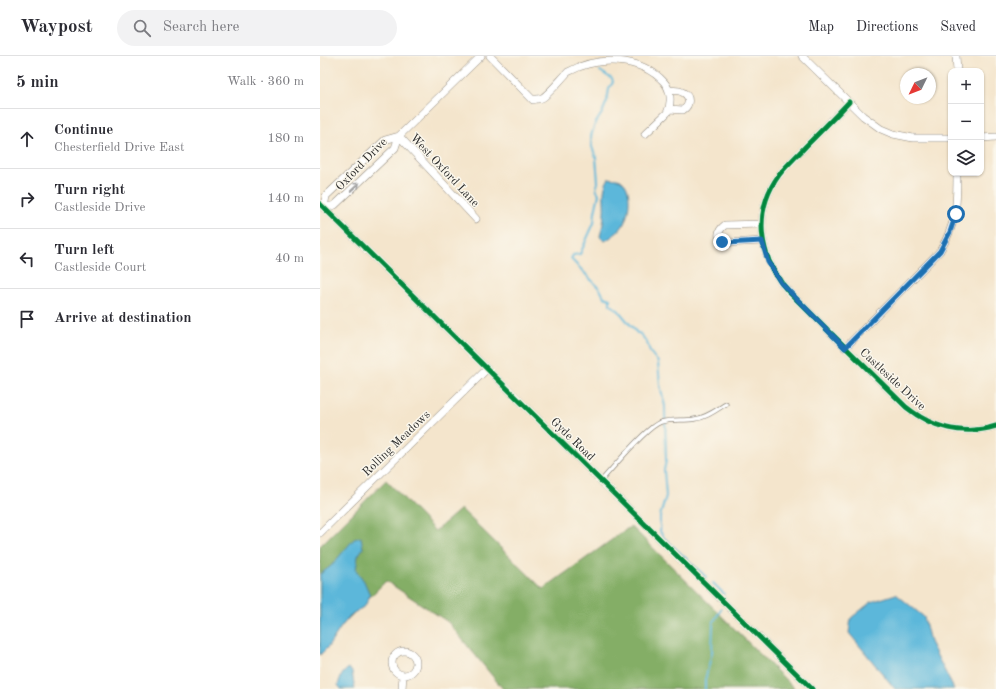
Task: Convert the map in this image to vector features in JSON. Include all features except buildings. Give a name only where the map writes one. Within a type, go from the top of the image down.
[{"type":"street","name":"Oxford Drive","points":[[399,136],[385,140],[326,196],[322,206],[335,205],[395,148],[399,136],[481,56]]},
{"type":"street","points":[[490,56],[533,100],[542,98],[569,72],[581,63],[605,57],[617,56],[633,60],[646,66],[658,75],[667,86],[670,98],[667,113],[645,134]]},
{"type":"street","points":[[802,56],[870,122],[893,134],[913,138],[948,138]]},
{"type":"street","points":[[956,56],[957,68]]},
{"type":"street","points":[[669,90],[684,92],[689,100],[689,104],[683,110],[669,109]]},
{"type":"street","name":"Castleside Drive","points":[[849,102],[778,176],[772,187],[766,200],[762,224],[762,241],[768,262],[781,283],[845,348],[906,407],[925,421],[944,428],[962,431],[981,430],[996,427]]},
{"type":"street","name":"West Oxford Lane","points":[[399,136],[476,219]]},
{"type":"street","points":[[984,138],[996,137]]},
{"type":"street","points":[[845,348],[940,251],[950,232],[956,214],[957,176]]},
{"type":"street","name":"Gyde Road","points":[[322,206],[812,689]]},
{"type":"street","points":[[762,224],[725,225],[719,231],[718,235],[719,238],[726,243],[762,241]]},
{"type":"street","name":"Rolling Meadows","points":[[320,533],[488,369]]},
{"type":"street","points":[[402,689],[403,675]]},
{"type":"lane","points":[[601,481],[651,428],[660,422],[696,419],[707,415],[726,404]]},
{"type":"green space","points":[[386,480],[435,531],[461,509],[543,589],[631,526],[795,689],[503,689],[448,622],[386,581],[320,647],[320,546]]},
{"type":"water","points":[[609,178],[618,179],[623,182],[628,191],[629,204],[627,217],[622,227],[605,241],[600,236],[604,219],[604,191]]},
{"type":"water","points":[[361,537],[363,548],[358,556],[356,570],[364,581],[370,595],[365,606],[352,614],[341,627],[328,647],[320,655],[320,574],[331,566],[354,539]]},
{"type":"water","points":[[896,594],[924,617],[930,642],[954,689],[895,689],[849,633],[851,618],[871,602]]},
{"type":"water","points":[[349,668],[352,672],[355,689],[341,689],[338,685],[343,673]]},
{"type":"waterway","points":[[600,71],[612,79],[613,82],[609,89],[607,101],[595,124],[591,136],[592,147],[596,157],[598,182],[596,189],[599,194],[594,223],[580,254],[573,255],[571,259],[600,289],[604,297],[610,299],[610,304],[618,310],[637,333],[643,337],[650,352],[658,362],[660,385],[665,406],[666,461],[664,470],[666,496],[660,516],[660,531],[663,537],[706,577]]},
{"type":"waterway","points":[[713,583],[724,594]]},
{"type":"waterway","points":[[705,689],[705,680],[712,653],[713,623],[721,609]]},
{"type":"cycle path","points":[[849,102],[785,168],[770,189],[762,219],[762,234],[765,250],[771,264],[778,278],[788,291],[906,407],[926,420],[948,428],[972,430],[996,426]]},
{"type":"cycle path","points":[[320,204],[812,689]]},
{"type":"route","points":[[722,242],[762,241],[768,262],[774,274],[788,291],[845,348],[940,251],[947,239],[956,214]]}]
